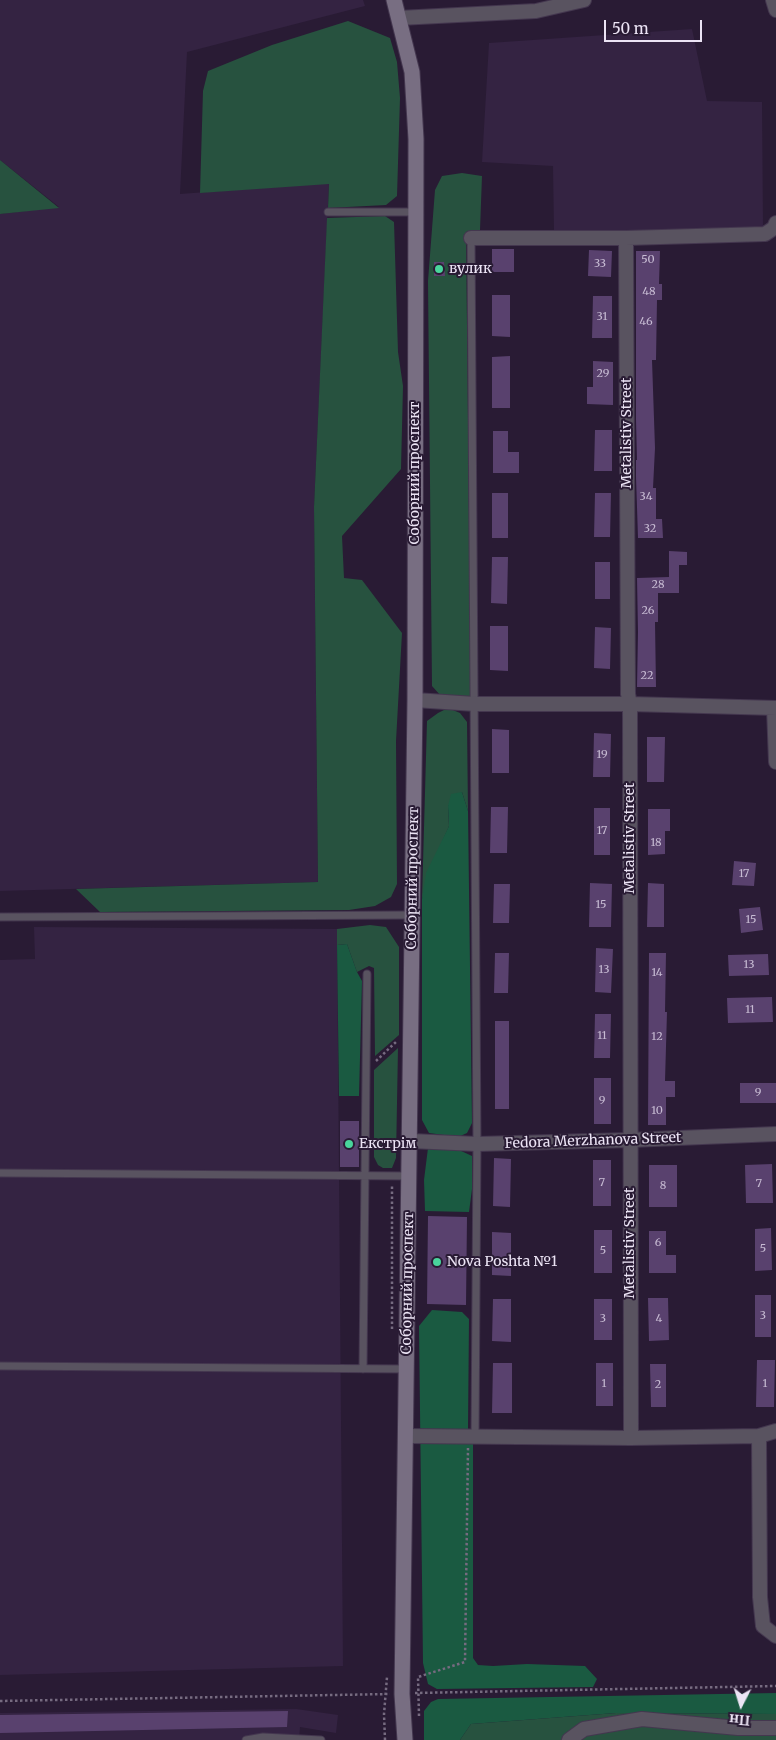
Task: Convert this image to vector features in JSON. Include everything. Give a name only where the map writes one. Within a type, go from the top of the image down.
[{"type":"main road","name":"Соборний проспект","points":[[394,0],[412,72],[416,139],[415,700],[402,1694],[405,1740]]},
{"type":"street","points":[[399,18],[536,11],[584,0]]},
{"type":"street","points":[[773,0],[776,10]]},
{"type":"street","points":[[471,238],[626,238],[765,234],[774,228],[776,223]]},
{"type":"street","name":"Metalistiv Street","points":[[626,238],[628,694],[630,704],[631,1438]]},
{"type":"street","points":[[415,700],[474,704],[630,704],[775,708],[776,762]]},
{"type":"street","name":"Fedora Merzhanova Street","points":[[410,1141],[477,1144],[776,1134]]},
{"type":"street","points":[[406,1436],[631,1438],[759,1436],[776,1431]]},
{"type":"street","points":[[759,1436],[760,1597],[763,1626],[776,1636]]},
{"type":"street","points":[[569,1740],[584,1729],[642,1719],[738,1728],[776,1728]]},
{"type":"lane","points":[[328,212],[416,212]]},
{"type":"lane","points":[[471,238],[477,1144],[471,1437]]},
{"type":"lane","points":[[0,918],[412,915]]},
{"type":"lane","points":[[363,1369],[367,974]]},
{"type":"lane","points":[[0,1173],[410,1176]]},
{"type":"lane","points":[[0,1366],[407,1369]]},
{"type":"lane","points":[[246,1740],[263,1737],[321,1740]]},
{"type":"path","points":[[366,1071],[411,1028]]},
{"type":"path","points":[[419,1719],[418,1676],[465,1662],[471,1437]]},
{"type":"path","points":[[0,1701],[776,1686]]},
{"type":"shaded area","points":[[0,0],[363,0],[365,6],[187,52],[180,194],[329,183],[314,507],[318,882],[0,891],[0,214],[59,207],[0,160]]},
{"type":"shaded area","points":[[692,29],[707,101],[762,102],[763,228],[554,232],[553,166],[482,162],[489,43]]},
{"type":"shaded area","points":[[34,927],[337,929],[343,1666],[0,1675],[0,960],[35,959]]},
{"type":"shaded area","points":[[296,1709],[338,1715],[336,1733],[300,1727],[299,1740],[0,1740],[0,1713]]},
{"type":"green space","points":[[348,21],[390,38],[397,62],[400,98],[397,196],[386,205],[328,208],[329,184],[200,193],[203,91],[208,71],[272,45]]},
{"type":"green space","points":[[0,160],[59,208],[0,214]]},
{"type":"green space","points":[[462,173],[482,176],[480,230],[466,232],[471,698],[441,696],[432,686],[428,281],[435,190],[442,176]]},
{"type":"green space","points":[[385,216],[394,222],[398,352],[403,386],[401,469],[342,536],[344,578],[362,580],[402,633],[396,741],[397,884],[391,897],[375,906],[349,910],[100,912],[76,889],[318,882],[314,507],[327,218]]},
{"type":"green space","points":[[448,708],[460,713],[467,722],[468,811],[462,792],[448,806],[449,826],[422,899],[427,721]]},
{"type":"green space","points":[[462,792],[468,811],[472,1123],[467,1133],[458,1137],[429,1133],[422,1120],[422,899],[426,873],[449,826],[448,806],[451,794]]},
{"type":"green space","points":[[370,925],[386,927],[399,947],[399,1035],[375,1056],[374,968],[369,966],[357,972],[347,944],[337,945],[337,929]]},
{"type":"green space","points":[[347,944],[362,981],[359,1096],[339,1096],[337,945]]},
{"type":"green space","points":[[398,1048],[396,1158],[392,1168],[383,1168],[378,1165],[374,1157],[374,1070]]},
{"type":"green space","points":[[428,1148],[459,1150],[472,1156],[472,1189],[469,1212],[425,1211],[424,1180]]},
{"type":"green space","points":[[432,1310],[462,1312],[469,1319],[468,1428],[473,1440],[473,1658],[478,1665],[585,1666],[597,1679],[593,1687],[437,1689],[428,1684],[423,1663],[419,1326]]},
{"type":"green space","points":[[776,1693],[776,1714],[616,1713],[471,1724],[460,1740],[424,1740],[424,1711],[431,1702],[438,1699]]},
{"type":"green space","points":[[616,1713],[776,1714],[776,1740],[460,1740],[471,1724]]},
{"type":"building","points":[[492,249],[514,249],[514,272],[492,272]]},
{"type":"building","points":[[589,250],[612,251],[611,277],[588,276]]},
{"type":"building","points":[[636,251],[660,251],[659,284],[662,284],[662,300],[657,300],[656,360],[652,360],[655,448],[653,488],[656,488],[656,519],[662,519],[663,538],[638,538],[636,477]]},
{"type":"building","name":"вулик","points":[[434,262],[444,262],[445,276],[434,276]]},
{"type":"building","points":[[492,295],[510,295],[510,337],[492,336]]},
{"type":"building","points":[[593,296],[612,296],[612,338],[592,338]]},
{"type":"building","points":[[510,356],[510,408],[492,408],[492,357]]},
{"type":"building","points":[[593,361],[613,362],[613,405],[587,404],[587,387],[593,387]]},
{"type":"building","points":[[595,430],[612,430],[612,471],[594,471]]},
{"type":"building","points":[[493,431],[508,431],[508,452],[519,452],[519,473],[493,473]]},
{"type":"building","points":[[492,493],[508,493],[508,538],[492,538]]},
{"type":"building","points":[[595,493],[611,493],[610,537],[594,537]]},
{"type":"building","points":[[669,551],[687,552],[687,565],[679,565],[679,593],[658,593],[658,622],[655,622],[656,687],[637,687],[637,578],[669,577]]},
{"type":"building","points":[[492,557],[508,557],[507,604],[491,603]]},
{"type":"building","points":[[595,562],[610,562],[610,599],[595,599]]},
{"type":"building","points":[[490,626],[508,626],[508,671],[490,670]]},
{"type":"building","points":[[595,627],[611,628],[610,669],[594,668]]},
{"type":"building","points":[[492,729],[509,730],[509,773],[492,773]]},
{"type":"building","points":[[594,733],[611,734],[610,777],[593,777]]},
{"type":"building","points":[[647,737],[665,737],[664,782],[647,782]]},
{"type":"building","points":[[491,807],[508,807],[507,853],[490,853]]},
{"type":"building","points":[[594,808],[610,808],[610,855],[594,855]]},
{"type":"building","points":[[648,809],[670,809],[670,831],[665,831],[665,854],[648,855]]},
{"type":"building","points":[[734,861],[756,863],[754,886],[732,885]]},
{"type":"building","points":[[590,883],[612,884],[611,927],[589,927]]},
{"type":"building","points":[[648,883],[664,884],[664,927],[647,927]]},
{"type":"building","points":[[494,884],[510,884],[509,923],[493,923]]},
{"type":"building","points":[[760,907],[763,930],[741,933],[739,909]]},
{"type":"building","points":[[596,948],[613,949],[611,993],[595,992]]},
{"type":"building","points":[[495,953],[509,953],[508,993],[494,993]]},
{"type":"building","points":[[649,953],[666,953],[665,1081],[675,1081],[675,1097],[666,1097],[666,1125],[648,1125]]},
{"type":"building","points":[[768,954],[769,975],[729,976],[728,955]]},
{"type":"building","points":[[772,997],[773,1022],[728,1023],[727,998]]},
{"type":"building","points":[[595,1014],[611,1014],[610,1058],[594,1058]]},
{"type":"building","points":[[495,1021],[509,1021],[509,1109],[495,1109]]},
{"type":"building","points":[[594,1078],[611,1078],[611,1124],[594,1124]]},
{"type":"building","points":[[740,1083],[776,1083],[776,1103],[740,1103]]},
{"type":"building","name":"Екстрім","points":[[340,1121],[359,1121],[359,1167],[340,1167]]},
{"type":"building","points":[[494,1158],[511,1159],[510,1207],[493,1206]]},
{"type":"building","points":[[593,1160],[611,1160],[611,1206],[593,1206]]},
{"type":"building","points":[[772,1164],[773,1203],[746,1203],[745,1165]]},
{"type":"building","points":[[649,1165],[677,1165],[677,1207],[649,1207]]},
{"type":"building","points":[[428,1216],[467,1217],[466,1305],[427,1304]]},
{"type":"building","points":[[771,1228],[772,1270],[755,1271],[755,1229]]},
{"type":"building","points":[[594,1230],[612,1230],[612,1273],[594,1273]]},
{"type":"building","points":[[649,1231],[666,1231],[666,1255],[676,1255],[676,1273],[649,1273]]},
{"type":"building","points":[[492,1232],[511,1233],[511,1276],[492,1275]]},
{"type":"building","points":[[755,1295],[771,1295],[771,1337],[755,1337]]},
{"type":"building","points":[[648,1298],[668,1298],[669,1340],[649,1341]]},
{"type":"building","points":[[493,1299],[511,1299],[511,1342],[492,1341]]},
{"type":"building","points":[[594,1299],[612,1299],[612,1340],[594,1340]]},
{"type":"building","points":[[757,1360],[775,1360],[774,1407],[756,1407]]},
{"type":"building","points":[[493,1363],[512,1363],[512,1413],[492,1413]]},
{"type":"building","points":[[596,1363],[613,1363],[613,1406],[596,1406]]},
{"type":"building","points":[[650,1364],[666,1364],[666,1407],[651,1407]]},
{"type":"building","points":[[288,1711],[287,1727],[0,1733],[0,1715]]},
{"type":"place","name":"вулик","points":[[439,269]]},
{"type":"place","name":"Екстрім","points":[[349,1144]]},
{"type":"place","name":"Nova Poshta №1","points":[[437,1262]]}]
